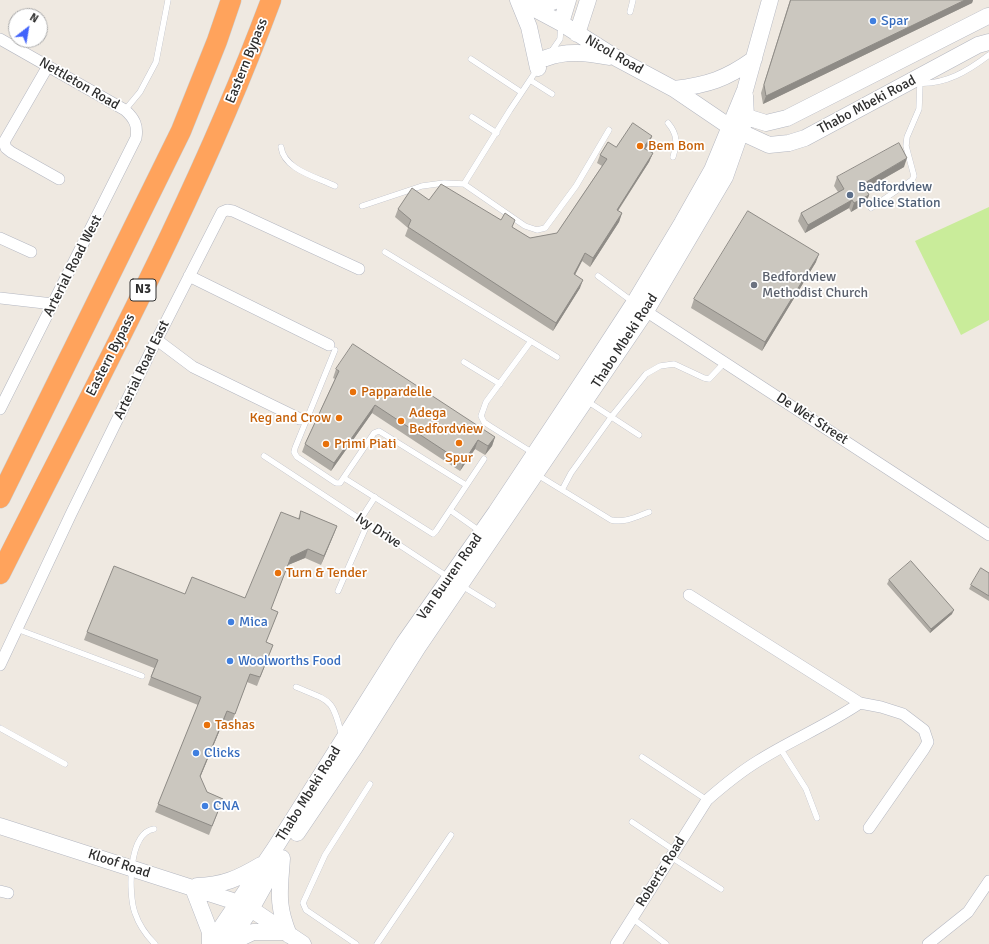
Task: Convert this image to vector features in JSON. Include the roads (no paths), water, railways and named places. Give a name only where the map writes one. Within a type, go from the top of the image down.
[{"type":"highway","name":"N3","points":[[0,498],[181,131],[217,41],[231,0]]},
{"type":"highway","name":"Eastern Bypass","points":[[0,574],[182,212],[214,143],[271,0]]},
{"type":"main road","name":"Nicol Road","points":[[518,0],[567,34],[674,88],[710,112],[738,122]]},
{"type":"main road","points":[[518,0],[529,27],[538,69],[560,53],[575,52],[618,59]]},
{"type":"main road","points":[[536,0],[552,2],[557,0]]},
{"type":"main road","points":[[567,34],[568,0]]},
{"type":"main road","points":[[567,34],[588,0]]},
{"type":"main road","points":[[726,154],[738,122],[745,90],[770,0]]},
{"type":"main road","name":"Thabo Mbeki Road","points":[[738,122],[776,122],[808,108],[989,19]]},
{"type":"main road","name":"Thabo Mbeki Road","points":[[501,516],[717,193],[726,154],[769,145],[789,143],[805,138],[819,129],[916,83],[978,45],[989,42]]},
{"type":"main road","points":[[674,88],[694,86],[722,78],[736,72],[754,59]]},
{"type":"main road","points":[[808,108],[819,129]]},
{"type":"main road","points":[[738,122],[769,145]]},
{"type":"main road","name":"Thabo Mbeki Road","points":[[535,464],[557,420],[580,398],[591,369],[640,307]]},
{"type":"main road","name":"Van Buuren Road","points":[[455,581],[481,532],[501,516]]},
{"type":"main road","name":"Van Buuren Road","points":[[411,645],[501,516]]},
{"type":"main road","name":"Thabo Mbeki Road","points":[[210,944],[244,906],[282,855],[411,645]]},
{"type":"main road","name":"Thabo Mbeki Road","points":[[228,944],[265,862],[349,744]]},
{"type":"main road","name":"Kloof Road","points":[[0,826],[190,887],[244,906],[303,944]]},
{"type":"main road","points":[[228,944],[253,932],[287,934],[282,920],[279,903],[282,855]]},
{"type":"main road","points":[[210,944],[210,932],[190,887],[221,884],[233,881],[265,862]]},
{"type":"street","name":"Nettleton Road","points":[[0,38],[125,110],[135,120]]},
{"type":"street","points":[[48,66],[4,142],[6,148],[11,152],[58,179]]},
{"type":"street","name":"Arterial Road West","points":[[0,409],[136,138],[137,131],[135,120]]},
{"type":"street","name":"Arterial Road East","points":[[0,665],[71,514],[222,212],[227,210],[234,211],[359,269]]},
{"type":"street","points":[[0,238],[31,252]]},
{"type":"street","points":[[189,276],[332,348]]},
{"type":"street","points":[[0,298],[53,304]]},
{"type":"street","name":"De Wet Street","points":[[640,307],[989,535]]},
{"type":"street","points":[[157,340],[193,367],[300,419]]},
{"type":"street","points":[[689,595],[860,703],[881,707],[903,714],[924,730],[927,736],[924,749],[869,828]]},
{"type":"street","name":"Roberts Road","points":[[616,944],[707,800],[742,772],[780,748],[823,726],[860,703]]},
{"type":"street","points":[[928,944],[968,912],[989,881]]},
{"type":"lane","points":[[125,110],[140,92],[156,62],[168,0]]},
{"type":"lane","points":[[630,12],[633,0]]},
{"type":"lane","points":[[464,184],[521,92],[567,34]]},
{"type":"lane","points":[[871,208],[912,180],[914,176],[906,146],[907,137],[919,109],[916,83],[941,82],[989,55]]},
{"type":"lane","points":[[471,59],[521,92]]},
{"type":"lane","points":[[538,69],[552,94]]},
{"type":"lane","points":[[472,117],[497,132]]},
{"type":"lane","points":[[668,124],[674,131],[676,148],[673,157]]},
{"type":"lane","points":[[362,206],[422,186],[464,184],[525,226],[537,230],[545,228],[576,186],[609,130]]},
{"type":"lane","points":[[281,147],[282,154],[291,164],[335,186]]},
{"type":"lane","points":[[385,252],[557,357]]},
{"type":"lane","points":[[598,276],[640,307]]},
{"type":"lane","points":[[531,341],[486,402],[481,416],[484,422],[535,464],[562,490],[611,520],[618,522],[648,512]]},
{"type":"lane","points":[[332,348],[294,452],[297,457],[336,483],[340,483],[374,433],[379,431],[466,485]]},
{"type":"lane","points":[[464,362],[500,384]]},
{"type":"lane","points":[[562,490],[571,473],[612,416],[646,374],[660,366],[674,364],[704,378],[709,378],[725,362]]},
{"type":"lane","points":[[580,398],[612,416],[639,435]]},
{"type":"lane","name":"Ivy Drive","points":[[264,456],[367,525],[492,605]]},
{"type":"lane","points":[[344,478],[430,534],[435,533],[484,459]]},
{"type":"lane","points":[[360,520],[375,497]]},
{"type":"lane","points":[[450,510],[481,532]]},
{"type":"lane","points":[[338,591],[367,525]]},
{"type":"lane","points":[[17,629],[142,676]]},
{"type":"lane","points":[[296,687],[332,704],[349,744]]},
{"type":"lane","points":[[0,728],[65,764]]},
{"type":"lane","points":[[780,748],[806,789],[817,818]]},
{"type":"lane","points":[[642,757],[707,800]]},
{"type":"lane","points":[[356,944],[306,910],[303,903],[326,855],[370,784]]},
{"type":"lane","points":[[632,822],[721,889]]},
{"type":"lane","points":[[154,829],[149,830],[142,835],[131,868],[132,902],[135,913],[146,934],[155,944]]},
{"type":"lane","points":[[377,944],[451,835]]},
{"type":"lane","points":[[632,918],[666,944]]},
{"type":"place","name":"Spar","points":[[873,21]]},
{"type":"place","name":"Bem Bom","points":[[640,146]]},
{"type":"place","name":"Bedfordview Police Station","points":[[850,195]]},
{"type":"place","name":"Bedfordview Methodist Church","points":[[754,285]]},
{"type":"place","name":"Pappardelle","points":[[353,392]]},
{"type":"place","name":"Keg and Crow","points":[[339,418]]},
{"type":"place","name":"Adega Bedfordview","points":[[401,421]]},
{"type":"place","name":"Spur","points":[[459,443]]},
{"type":"place","name":"Primi Piati","points":[[326,444]]},
{"type":"place","name":"Turn & Tender","points":[[278,573]]},
{"type":"place","name":"Mica","points":[[231,622]]},
{"type":"place","name":"Woolworths Food","points":[[230,661]]},
{"type":"place","name":"Tashas","points":[[207,725]]},
{"type":"place","name":"Clicks","points":[[196,753]]},
{"type":"place","name":"CNA","points":[[205,806]]}]
